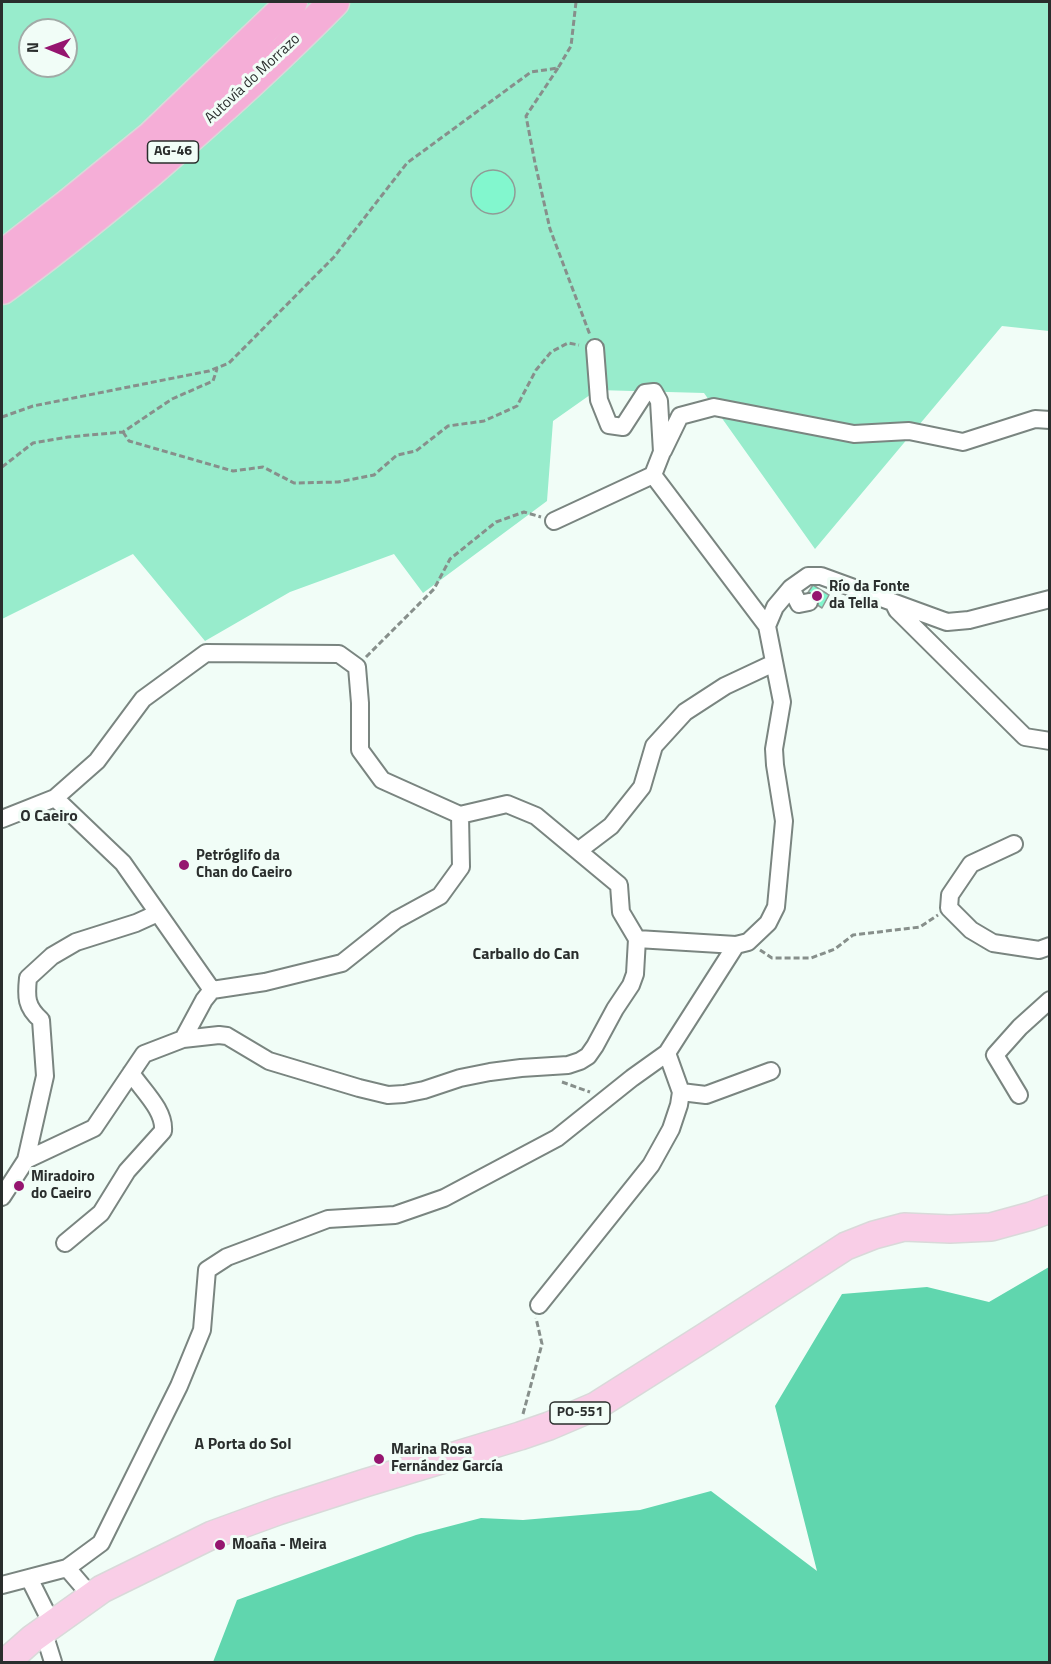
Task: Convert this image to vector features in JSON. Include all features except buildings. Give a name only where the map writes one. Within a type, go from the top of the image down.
[{"type":"highway","name":"Autovía do Morrazo","points":[[2,256],[152,136],[292,2]]},
{"type":"highway","name":"Autovía do Morrazo","points":[[2,289],[110,206],[201,128],[334,2]]},
{"type":"main road","name":"PO-551","points":[[6,1662],[47,1627],[102,1589],[212,1535],[360,1484],[520,1436],[596,1406],[846,1246],[904,1227],[950,1229],[991,1227],[1050,1209]]},
{"type":"street","points":[[589,349],[599,400],[609,425],[623,427],[645,393],[654,392],[659,401],[662,452]]},
{"type":"street","points":[[554,521],[653,475],[680,416],[714,407],[854,434],[909,430],[963,442],[1035,419],[1050,420]]},
{"type":"street","points":[[2,1585],[67,1568],[101,1543],[179,1386],[202,1330],[207,1270],[227,1257],[328,1219],[395,1215],[444,1198],[557,1138],[667,1053],[742,944],[768,923],[776,907],[784,821],[774,749],[782,702],[768,626],[653,475]]},
{"type":"street","points":[[768,626],[776,607],[791,588],[808,576],[821,576],[947,622],[969,620],[1050,599]]},
{"type":"street","points":[[791,588],[799,604],[808,602]]},
{"type":"street","points":[[892,602],[897,610],[1025,737],[1050,741]]},
{"type":"street","points":[[2,819],[55,798],[97,761],[143,699],[206,653],[339,654],[357,667],[360,750],[382,780],[460,815],[507,804],[536,816],[619,885],[621,912],[638,939],[635,974],[631,985],[615,1009],[596,1046],[588,1056],[580,1061],[568,1065],[490,1072],[460,1078],[424,1090],[388,1095],[269,1061],[227,1036],[183,1039],[144,1054],[94,1128],[26,1160]]},
{"type":"street","points":[[578,851],[611,826],[642,787],[654,746],[685,712],[724,686],[774,663]]},
{"type":"street","points":[[55,798],[123,863],[212,990]]},
{"type":"street","points":[[183,1039],[212,990],[265,982],[342,963],[396,920],[440,897],[461,867],[460,815]]},
{"type":"street","points":[[1014,844],[971,864],[950,895],[949,908],[971,930],[993,943],[1039,950],[1050,946]]},
{"type":"street","points":[[2,1197],[26,1160],[45,1076],[41,1020],[31,1011],[27,992],[28,978],[52,956],[76,942],[127,927],[158,913]]},
{"type":"street","points":[[638,939],[742,944]]},
{"type":"street","points":[[1019,1095],[995,1055],[1020,1027],[1050,1000]]},
{"type":"street","points":[[539,1305],[651,1165],[671,1129],[681,1092],[667,1053]]},
{"type":"street","points":[[681,1092],[706,1095],[771,1071]]},
{"type":"street","points":[[65,1243],[101,1213],[127,1171],[163,1131],[164,1123],[158,1110],[131,1074]]},
{"type":"street","points":[[67,1568],[91,1596]]},
{"type":"street","points":[[29,1578],[47,1627],[53,1662]]},
{"type":"path","points":[[576,2],[571,46],[526,116],[550,229],[589,349]]},
{"type":"path","points":[[2,417],[33,406],[209,371],[229,363],[334,256],[407,164],[531,72],[558,68]]},
{"type":"path","points":[[123,432],[129,441],[233,471],[263,467],[294,483],[338,482],[374,475],[398,455],[416,451],[447,426],[484,420],[517,406],[536,370],[551,352],[568,343],[589,349]]},
{"type":"path","points":[[2,467],[33,443],[123,432],[172,399],[213,381],[218,368]]},
{"type":"path","points":[[357,667],[434,589],[450,560],[496,522],[524,512],[554,521]]},
{"type":"path","points":[[742,944],[772,958],[811,958],[835,950],[853,935],[920,927],[949,908]]},
{"type":"path","points":[[520,1436],[525,1404],[542,1344],[536,1321],[539,1305]]},
{"type":"shaded area","points":[[2,2],[1049,2],[1049,331],[1002,326],[815,549],[704,393],[597,390],[553,421],[547,501],[423,593],[394,554],[290,592],[205,641],[133,554],[2,619]]},
{"type":"shaded area","points":[[1049,1267],[1049,1662],[213,1662],[237,1600],[416,1535],[481,1518],[523,1520],[640,1510],[711,1491],[817,1571],[775,1406],[842,1294],[927,1287],[989,1302]]},
{"type":"place","name":"Río da Fonte da Tella","points":[[817,596]]},
{"type":"place","name":"Petróglifo da Chan do Caeiro","points":[[184,865]]},
{"type":"place","name":"Miradoiro do Caeiro","points":[[19,1186]]},
{"type":"place","name":"Marina Rosa Fernández García","points":[[379,1459]]},
{"type":"place","name":"Moaña - Meira","points":[[220,1545]]},
{"type":"district","name":"O Caeiro","points":[[49,817]]},
{"type":"district","name":"Carballo do Can","points":[[526,955]]},
{"type":"district","name":"A Porta do Sol","points":[[243,1445]]}]
